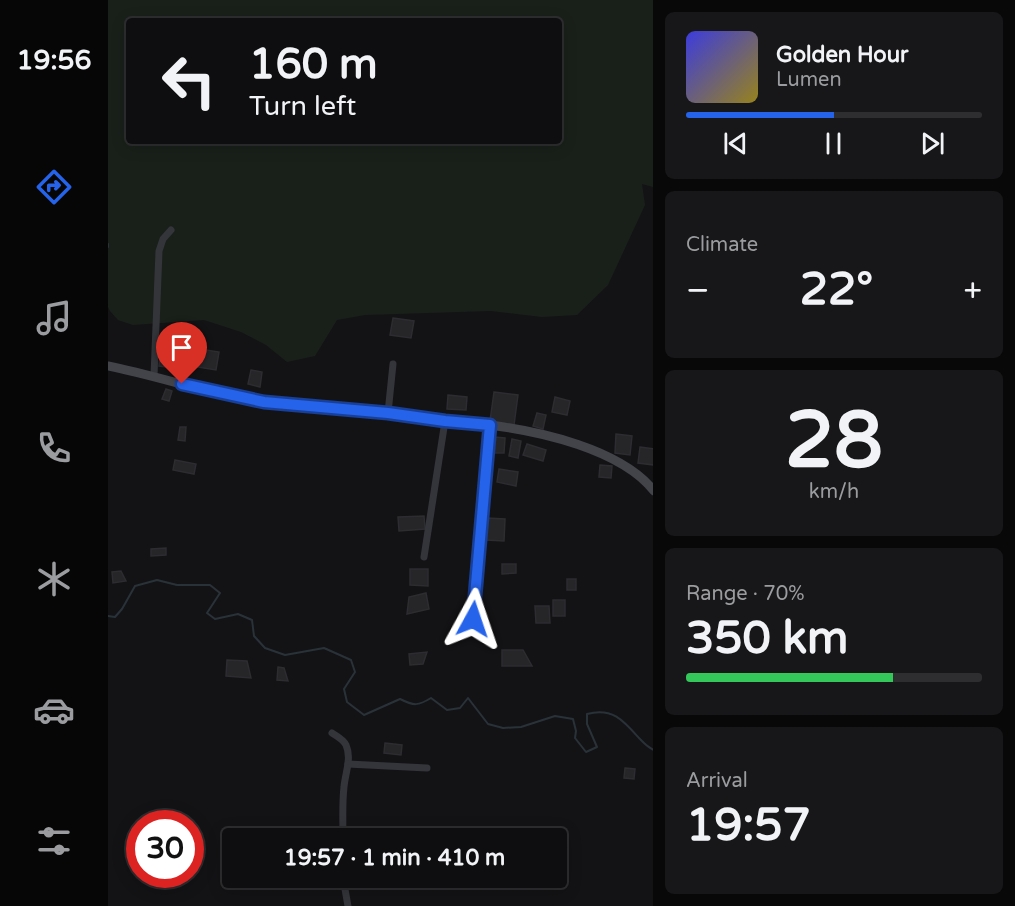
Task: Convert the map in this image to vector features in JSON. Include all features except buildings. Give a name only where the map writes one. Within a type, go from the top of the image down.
[{"type":"street","points":[[154,376],[159,250],[163,239],[171,230]]},
{"type":"street","points":[[388,413],[393,364]]},
{"type":"street","points":[[108,366],[254,401],[490,425],[549,437],[614,460],[632,470],[653,490]]},
{"type":"street","points":[[424,557],[445,421]]},
{"type":"street","points":[[473,619],[490,425]]},
{"type":"street","points":[[332,733],[346,746],[348,764],[344,784],[343,828]]},
{"type":"street","points":[[348,764],[427,768]]},
{"type":"street","points":[[344,888],[348,906]]},
{"type":"shaded area","points":[[108,0],[653,0],[653,187],[642,184],[645,205],[608,285],[577,315],[542,317],[491,311],[365,315],[337,320],[315,356],[287,362],[266,345],[241,332],[204,320],[133,325],[118,320],[108,307]]},
{"type":"waterway","points":[[108,616],[115,617],[135,586],[157,580],[177,585],[210,585],[220,593],[207,613],[215,619],[238,614],[252,620],[254,636],[265,648],[285,655],[324,648],[351,660],[355,672],[344,689],[347,702],[364,715],[400,699],[416,704],[431,698],[447,710],[460,708],[468,698],[488,724],[503,728],[521,727],[555,716],[573,719],[575,738],[586,752],[597,747],[587,724],[587,714],[603,712],[622,721],[653,749]]},
{"type":"route","points":[[182,384],[254,401],[490,425],[473,619]]}]
